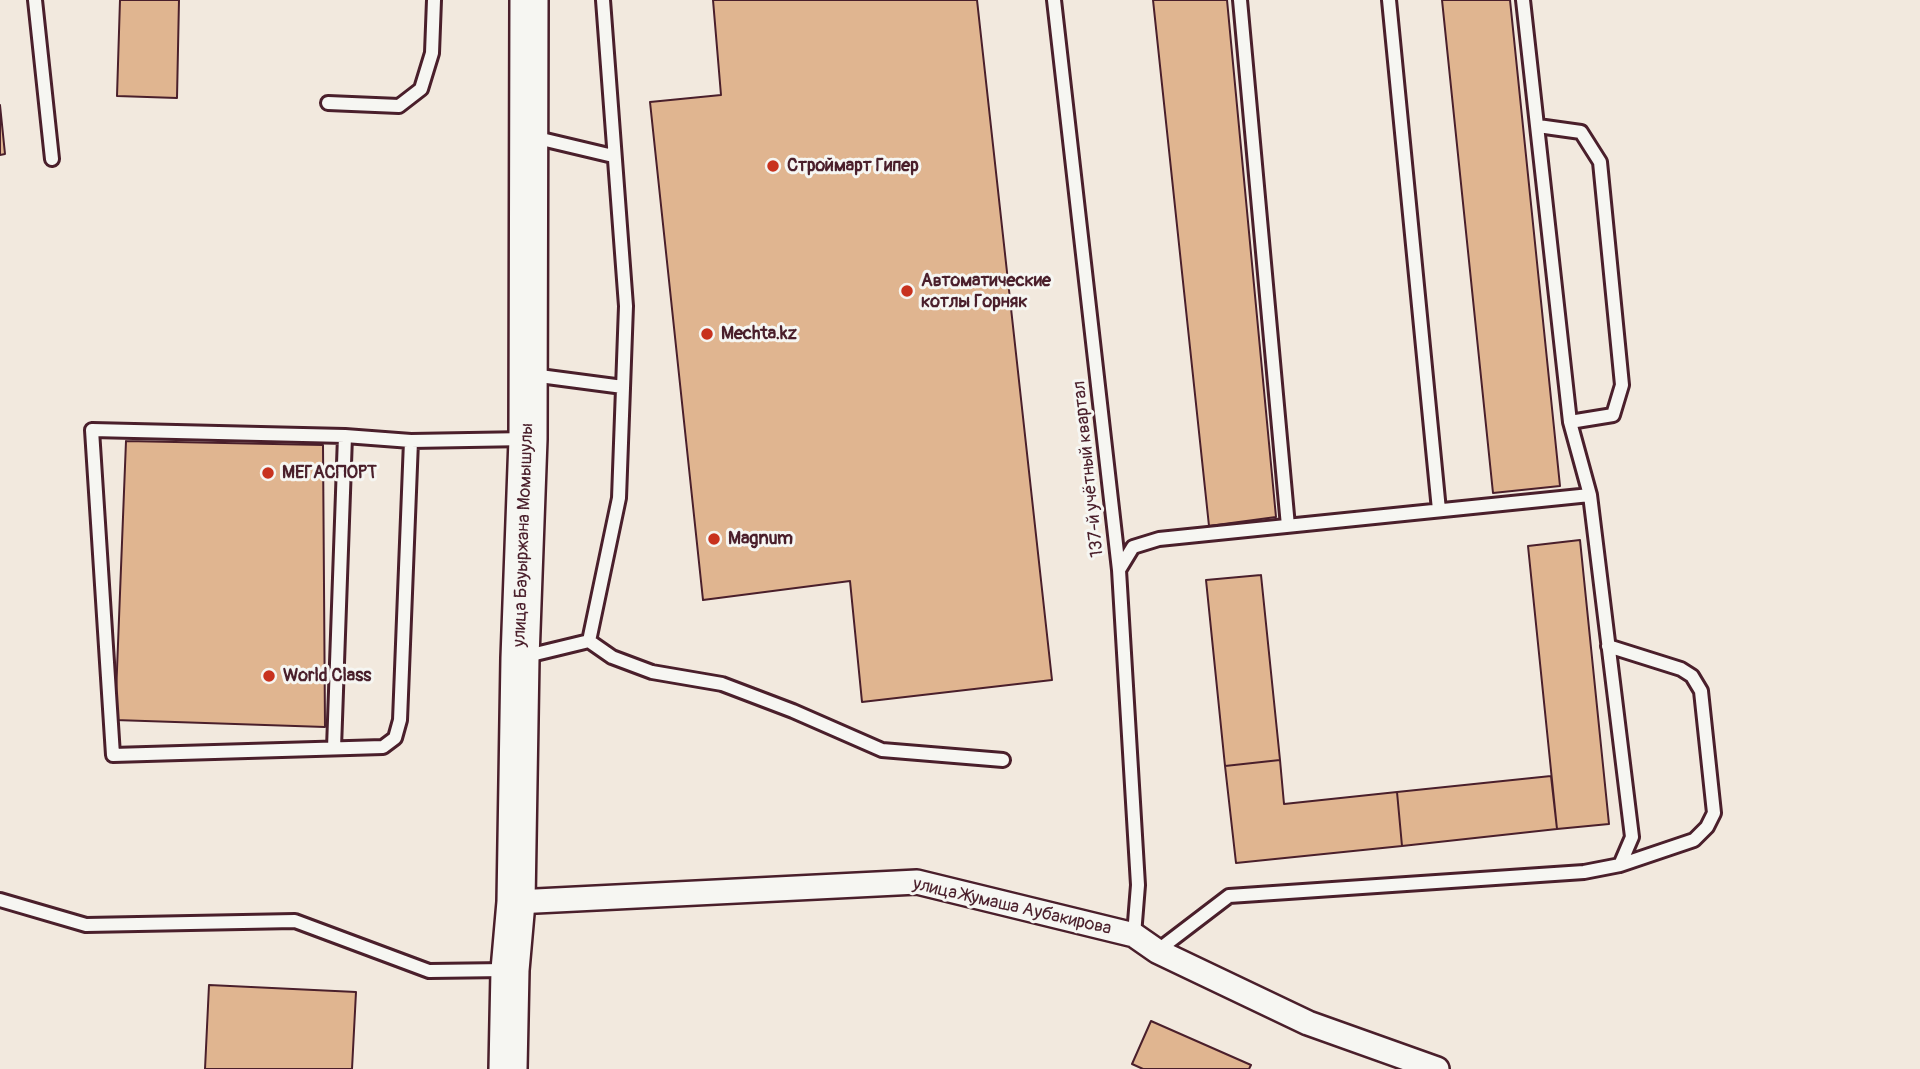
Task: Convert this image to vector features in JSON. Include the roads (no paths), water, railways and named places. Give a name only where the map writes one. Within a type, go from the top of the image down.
[{"type":"main road","name":"улица Бауыржана Момышулы","points":[[508,1069],[510,970],[516,902],[520,658],[528,439],[529,0]]},
{"type":"street","name":"улица Жумаша Аубакирова","points":[[516,902],[917,882],[1134,935],[1157,951],[1308,1023],[1437,1069]]},
{"type":"lane","points":[[35,0],[52,159]]},
{"type":"lane","points":[[328,103],[399,106],[421,89],[432,53],[434,0]]},
{"type":"lane","points":[[589,641],[619,498],[626,306],[603,0]]},
{"type":"lane","name":"137-й учётный квартал","points":[[1054,0],[1119,570],[1138,885],[1134,935]]},
{"type":"lane","points":[[1240,0],[1288,526]]},
{"type":"lane","points":[[1389,0],[1439,510]]},
{"type":"lane","points":[[1523,0],[1570,422],[1590,495],[1632,837],[1620,864]]},
{"type":"lane","points":[[1538,126],[1581,132],[1600,162],[1622,385],[1613,415],[1570,422]]},
{"type":"lane","points":[[529,136],[613,156]]},
{"type":"lane","points":[[528,374],[623,387]]},
{"type":"lane","points":[[411,441],[400,720],[395,738],[383,747],[113,755],[92,430],[345,436],[411,441],[528,439]]},
{"type":"lane","points":[[334,748],[345,436]]},
{"type":"lane","points":[[1119,570],[1133,547],[1158,539],[1590,495]]},
{"type":"lane","points":[[520,658],[589,641],[612,657],[652,672],[722,684],[793,711],[882,750],[1003,760]]},
{"type":"lane","points":[[1157,951],[1229,896],[1584,872],[1620,864],[1694,840],[1714,813],[1701,691],[1692,676],[1681,669],[1608,646]]},
{"type":"lane","points":[[0,900],[86,925],[295,921],[429,971],[510,970]]},
{"type":"place","name":"Строймарт Гипер","points":[[773,166]]},
{"type":"place","name":"Автоматические котлы Горняк","points":[[907,291]]},
{"type":"place","name":"Mechta.kz","points":[[707,334]]},
{"type":"place","name":"МЕГАСПОРТ","points":[[268,473]]},
{"type":"place","name":"Magnum","points":[[714,539]]},
{"type":"place","name":"World Class","points":[[269,676]]}]
